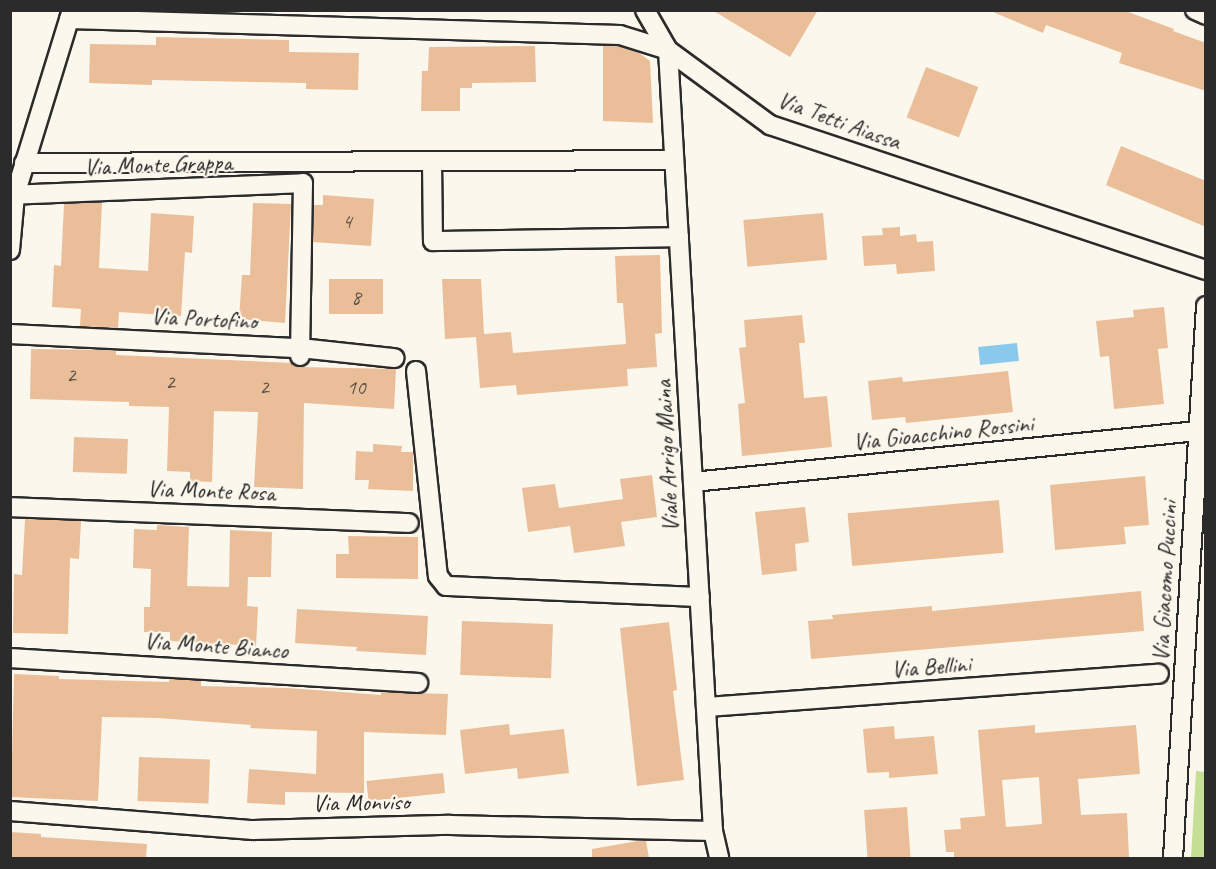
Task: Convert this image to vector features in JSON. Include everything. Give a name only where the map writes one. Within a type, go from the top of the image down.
[{"type":"street","points":[[645,10],[668,50]]},
{"type":"street","points":[[1195,10],[1206,15]]},
{"type":"street","points":[[10,250],[13,195],[71,15]]},
{"type":"street","name":"Via Tetti Aiassa","points":[[71,15],[620,35],[668,50],[770,125],[1206,270]]},
{"type":"street","name":"Viale Arrigo Maina","points":[[668,50],[713,831],[719,858]]},
{"type":"street","points":[[24,164],[674,160]]},
{"type":"street","points":[[432,161],[433,241],[678,237]]},
{"type":"street","name":"Via Monte Grappa","points":[[13,195],[303,183],[300,352]]},
{"type":"street","name":"Via Giacomo Puccini","points":[[1173,858],[1206,306]]},
{"type":"street","name":"Via Portofino","points":[[10,334],[394,358]]},
{"type":"street","points":[[416,371],[438,576],[446,586],[699,597]]},
{"type":"street","name":"Via Gioacchino Rossini","points":[[693,482],[1198,431]]},
{"type":"street","name":"Via Monte Rosa","points":[[10,507],[409,523]]},
{"type":"street","name":"Via Monte Bianco","points":[[10,658],[418,683]]},
{"type":"street","name":"Via Bellini","points":[[706,707],[1159,674]]},
{"type":"street","name":"Via Monviso","points":[[10,811],[253,830],[450,825],[713,831]]},
{"type":"green space","points":[[1196,771],[1205,772],[1205,858],[1191,858]]},
{"type":"water","points":[[1017,343],[1019,361],[980,365],[978,347]]},
{"type":"building","points":[[712,10],[818,10],[790,57]]},
{"type":"building","points":[[988,10],[1123,10],[1206,43],[1206,91],[1119,63],[1122,53],[1046,25],[1043,33]]},
{"type":"building","points":[[156,37],[289,40],[289,52],[359,53],[358,90],[306,89],[306,83],[152,80],[152,85],[89,83],[90,44],[156,45]]},
{"type":"building","points":[[535,46],[536,82],[472,83],[472,88],[460,88],[460,111],[421,111],[422,71],[428,71],[429,47]]},
{"type":"building","points":[[603,46],[618,46],[639,53],[650,61],[653,123],[603,121]]},
{"type":"building","points":[[926,67],[978,87],[959,137],[907,117]]},
{"type":"building","points":[[1121,146],[1206,181],[1206,227],[1106,185]]},
{"type":"building","points":[[323,195],[374,199],[371,246],[313,242],[314,205],[323,205]]},
{"type":"building","points":[[102,202],[99,268],[148,271],[151,213],[194,216],[192,253],[185,252],[181,316],[119,312],[118,328],[80,326],[81,309],[52,307],[54,265],[61,266],[64,204]]},
{"type":"building","points":[[253,203],[291,204],[285,323],[239,319],[242,275],[250,275]]},
{"type":"building","points":[[823,213],[827,260],[747,267],[743,220]]},
{"type":"building","points":[[900,227],[900,236],[916,234],[917,242],[933,241],[935,271],[897,274],[896,264],[864,266],[862,236],[883,235],[882,228]]},
{"type":"building","points":[[660,255],[662,333],[655,334],[657,367],[627,369],[628,386],[517,395],[516,385],[480,388],[476,337],[445,339],[442,279],[481,279],[484,334],[511,332],[513,353],[626,344],[623,303],[617,303],[615,256]]},
{"type":"building","points":[[329,279],[383,279],[383,314],[329,314]]},
{"type":"building","points":[[1164,307],[1168,348],[1158,349],[1164,404],[1114,409],[1109,356],[1100,357],[1096,321],[1134,317],[1133,310]]},
{"type":"building","points":[[802,315],[805,343],[799,343],[804,398],[827,396],[832,447],[742,456],[738,404],[745,403],[739,348],[746,347],[744,320]]},
{"type":"building","points":[[31,349],[116,350],[116,355],[292,363],[299,367],[396,369],[394,409],[304,403],[303,489],[254,487],[258,412],[214,411],[212,482],[190,481],[190,472],[167,471],[169,407],[129,406],[129,402],[30,399]]},
{"type":"building","points":[[1008,371],[1013,412],[906,423],[905,417],[872,420],[868,381],[902,377],[903,382]]},
{"type":"building","points":[[74,437],[128,439],[127,474],[73,472]]},
{"type":"building","points":[[373,444],[402,446],[401,452],[413,452],[413,491],[368,489],[369,480],[355,480],[356,451],[373,452]]},
{"type":"building","points":[[652,475],[657,517],[621,522],[625,546],[574,553],[570,526],[528,532],[522,488],[555,484],[559,508],[623,499],[620,479]]},
{"type":"building","points":[[1145,476],[1149,525],[1124,527],[1126,544],[1055,550],[1050,485]]},
{"type":"building","points":[[999,500],[1004,553],[852,566],[848,513]]},
{"type":"building","points":[[805,507],[809,542],[795,544],[797,571],[762,575],[755,512]]},
{"type":"building","points":[[25,519],[81,521],[79,559],[70,558],[68,634],[13,633],[14,574],[22,575]]},
{"type":"building","points":[[157,525],[189,527],[187,586],[229,587],[230,530],[272,532],[271,577],[248,577],[247,606],[258,607],[256,646],[170,641],[170,632],[144,632],[144,607],[150,607],[151,569],[133,568],[134,529],[157,530]]},
{"type":"building","points":[[348,536],[418,537],[418,579],[336,578],[336,554],[349,554]]},
{"type":"building","points":[[1141,591],[1144,631],[811,659],[808,621],[833,619],[832,615],[932,606],[932,611]]},
{"type":"building","points":[[297,609],[428,616],[426,655],[356,651],[357,647],[295,643]]},
{"type":"building","points":[[462,621],[553,624],[551,678],[460,675]]},
{"type":"building","points":[[669,622],[677,690],[673,691],[684,780],[637,786],[620,628]]},
{"type":"building","points":[[14,674],[59,676],[59,679],[169,682],[169,679],[201,681],[201,686],[288,688],[381,695],[381,692],[448,694],[446,735],[364,732],[364,793],[285,792],[285,805],[247,803],[249,769],[316,774],[317,731],[250,728],[251,725],[158,718],[102,717],[98,801],[11,797]]},
{"type":"building","points":[[509,724],[510,735],[564,729],[569,773],[518,779],[517,768],[465,774],[460,730]]},
{"type":"building","points":[[1035,725],[1035,733],[1136,725],[1140,774],[1078,779],[1081,815],[1127,813],[1129,858],[954,858],[954,852],[946,852],[944,830],[961,829],[960,818],[985,816],[978,730]],"holes":[[[1039,777],[1042,824],[1006,827],[1002,780]]]},
{"type":"building","points":[[894,726],[895,739],[934,736],[938,774],[889,778],[889,772],[867,773],[863,729]]},
{"type":"building","points":[[139,757],[210,759],[208,803],[137,801]]},
{"type":"building","points":[[443,773],[445,793],[369,801],[366,781]]},
{"type":"building","points":[[907,807],[911,858],[867,858],[864,810]]},
{"type":"building","points":[[10,832],[41,834],[41,837],[147,844],[146,858],[10,858]]},
{"type":"building","points":[[646,841],[649,858],[592,858],[592,849]]}]
